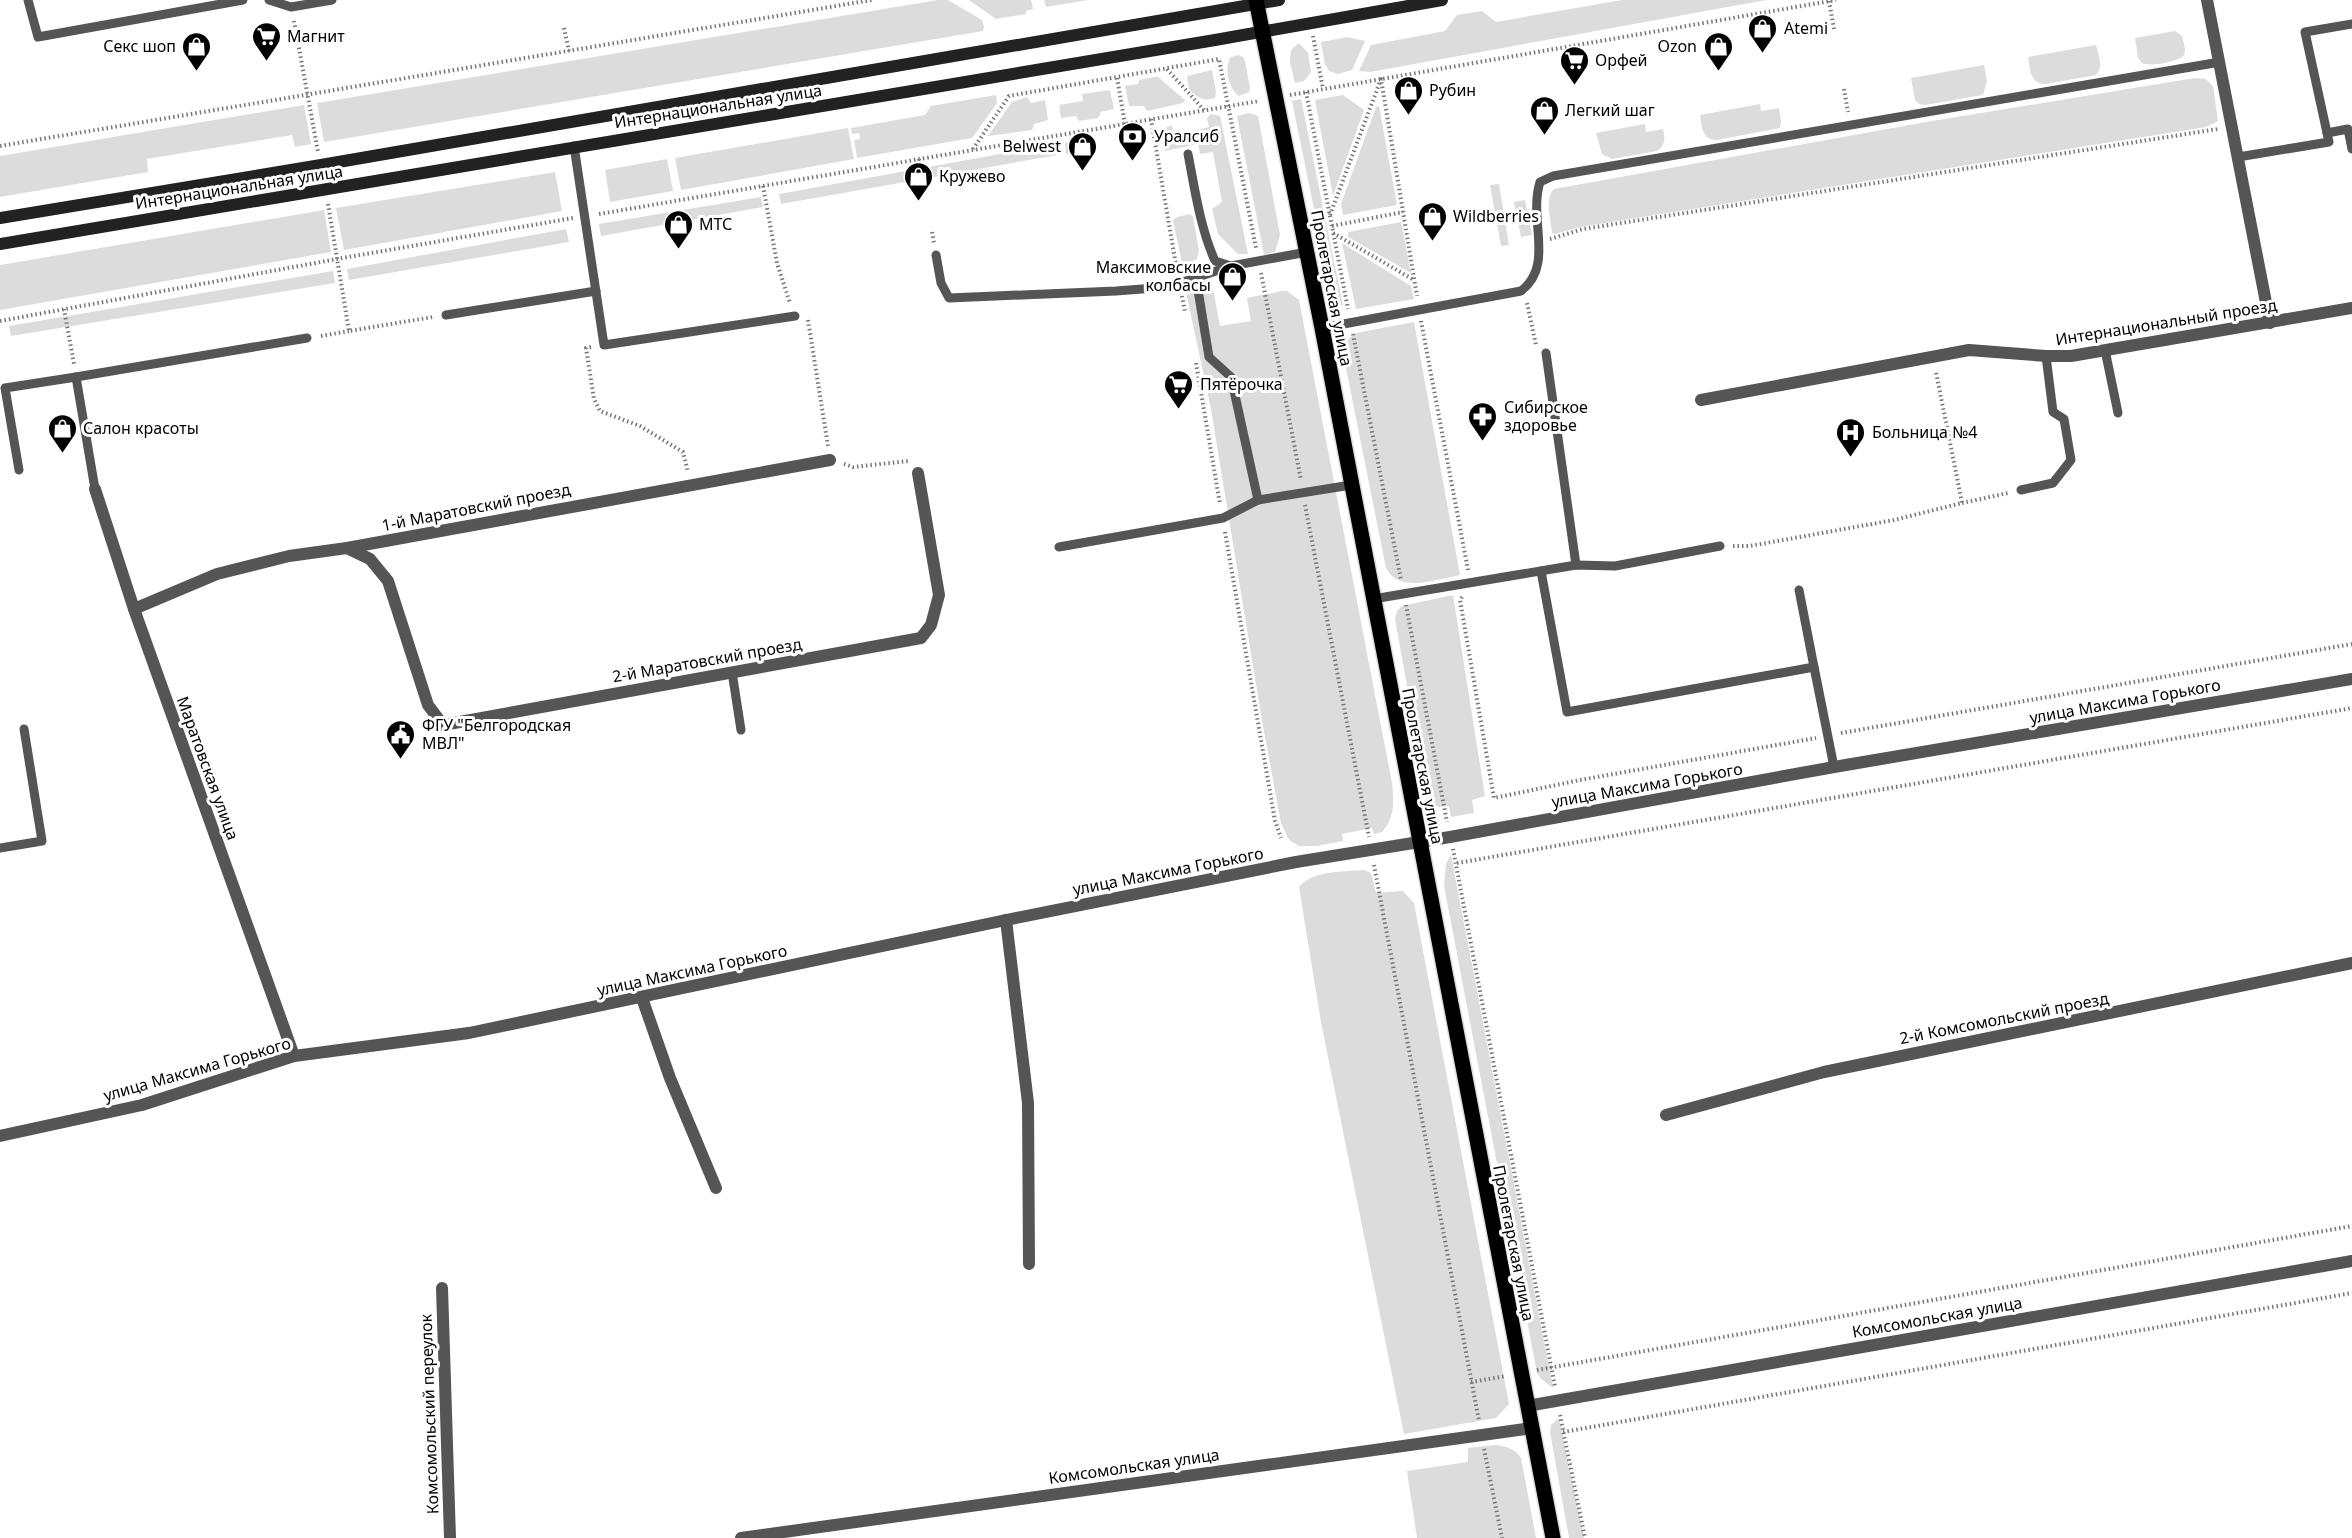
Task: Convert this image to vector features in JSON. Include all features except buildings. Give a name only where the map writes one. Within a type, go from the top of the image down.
[{"type":"main road","name":"Интернациональная улица","points":[[0,218],[321,165],[1257,2],[1280,0]]},
{"type":"main road","name":"Интернациональная улица","points":[[0,244],[1442,0]]},
{"type":"main road","name":"Пролетарская улица","points":[[1257,2],[1322,328],[1553,1538]]},
{"type":"street","points":[[2207,0],[2270,323]]},
{"type":"street","name":"Интернациональный проезд","points":[[1701,400],[1968,350],[2071,356],[2352,308]]},
{"type":"street","name":"1-й Маратовский проезд","points":[[134,609],[217,574],[289,556],[347,549],[830,460]]},
{"type":"street","name":"2-й Маратовский проезд","points":[[347,549],[370,559],[388,581],[428,705],[443,724],[921,638],[931,625],[939,595],[918,473]]},
{"type":"street","name":"Маратовская улица","points":[[95,489],[134,609],[294,1056]]},
{"type":"street","name":"улица Максима Горького","points":[[0,1136],[142,1105],[294,1056],[469,1033],[1006,920],[1296,862],[2352,679]]},
{"type":"street","points":[[1006,920],[1028,1103],[1029,1264]]},
{"type":"street","name":"2-й Комсомольский проезд","points":[[1666,1115],[1824,1072],[2352,963]]},
{"type":"street","points":[[642,998],[670,1078],[716,1188]]},
{"type":"street","name":"Комсомольская улица","points":[[1527,1406],[2352,1261]]},
{"type":"street","name":"Комсомольский переулок","points":[[442,1288],[450,1538]]},
{"type":"street","name":"Комсомольская улица","points":[[741,1538],[1532,1428]]},
{"type":"lane","points":[[28,0],[38,37],[243,0]]},
{"type":"lane","points":[[184,0],[186,11]]},
{"type":"lane","points":[[269,0],[291,7],[332,0]]},
{"type":"lane","points":[[2238,157],[2329,142],[2305,32],[2352,24]]},
{"type":"lane","points":[[1322,328],[1521,291],[1530,284],[1540,262],[1536,193],[1540,182],[1552,176],[2220,62]]},
{"type":"lane","points":[[2327,133],[2348,129],[2352,149]]},
{"type":"lane","points":[[574,146],[604,345],[795,316]]},
{"type":"lane","points":[[1188,154],[1207,243],[1215,261],[1231,266]]},
{"type":"lane","points":[[936,255],[941,283],[949,298],[1168,287],[1231,266],[1307,252]]},
{"type":"lane","points":[[1196,278],[1209,357],[1231,377],[1258,500]]},
{"type":"lane","points":[[446,315],[596,291]]},
{"type":"lane","points":[[19,470],[2,390],[307,338]]},
{"type":"lane","points":[[2105,350],[2118,413]]},
{"type":"lane","points":[[1546,353],[1576,565]]},
{"type":"lane","points":[[2021,490],[2053,483],[2071,460],[2064,419],[2053,412],[2046,356]]},
{"type":"lane","points":[[76,377],[95,489]]},
{"type":"lane","points":[[1059,547],[1223,518],[1258,500],[1352,485]]},
{"type":"lane","points":[[1373,599],[1576,565],[1615,566],[1720,546]]},
{"type":"lane","points":[[1541,571],[1567,712],[1814,667]]},
{"type":"lane","points":[[1799,590],[1834,768]]},
{"type":"lane","points":[[732,672],[741,730]]},
{"type":"lane","points":[[0,848],[42,841],[24,729]]},
{"type":"path","points":[[0,146],[872,0]]},
{"type":"path","points":[[0,321],[337,259],[1836,0]]},
{"type":"path","points":[[1829,1],[1834,29]]},
{"type":"path","points":[[291,7],[321,165]]},
{"type":"path","points":[[1311,23],[1323,89]]},
{"type":"path","points":[[564,28],[569,51]]},
{"type":"path","points":[[972,150],[1009,96],[1219,59],[1502,1538]]},
{"type":"path","points":[[1166,69],[1204,110]]},
{"type":"path","points":[[1117,78],[1125,124]]},
{"type":"path","points":[[1381,79],[1419,310],[1470,583],[1460,600],[1494,798],[1580,780],[2352,644]]},
{"type":"path","points":[[1330,215],[1381,79]]},
{"type":"path","points":[[1844,89],[1851,125]]},
{"type":"path","points":[[1306,92],[1450,837],[1457,863],[1563,1432],[1585,1538]]},
{"type":"path","points":[[1151,119],[1186,318]]},
{"type":"path","points":[[1538,243],[1594,227],[2232,126]]},
{"type":"path","points":[[919,159],[925,193]]},
{"type":"path","points":[[325,190],[349,331]]},
{"type":"path","points":[[1332,226],[1403,212]]},
{"type":"path","points":[[1333,233],[1414,280]]},
{"type":"path","points":[[1521,291],[1529,308],[1537,350],[1546,353]]},
{"type":"path","points":[[64,309],[76,377]]},
{"type":"path","points":[[307,338],[446,315]]},
{"type":"path","points":[[604,345],[586,348],[594,399],[600,411],[640,426],[683,452],[691,484]]},
{"type":"path","points":[[1193,352],[1205,410],[1254,707],[1275,821],[1281,838]]},
{"type":"path","points":[[1933,357],[1962,502]]},
{"type":"path","points":[[830,460],[853,467],[909,461],[918,473]]},
{"type":"path","points":[[1720,546],[1761,544],[1894,520],[1962,502],[2021,490]]},
{"type":"path","points":[[1457,863],[2352,708]]},
{"type":"path","points":[[1471,1382],[2352,1226]]},
{"type":"path","points":[[1563,1432],[2352,1293]]},
{"type":"shaded area","points":[[948,0],[982,20],[983,31],[324,142],[317,103]]},
{"type":"shaded area","points":[[969,0],[1031,0],[1033,9],[1026,11],[1026,14],[996,19]]},
{"type":"shaded area","points":[[1044,0],[1088,0],[1046,7]]},
{"type":"shaded area","points":[[1622,0],[1766,0],[1370,72],[1359,71],[1371,45],[1445,31],[1457,15],[1482,11],[1496,22]]},
{"type":"shaded area","points":[[2175,31],[2182,36],[2185,48],[2185,53],[2181,58],[2164,63],[2142,63],[2138,58],[2135,38]]},
{"type":"shaded area","points":[[1347,37],[1365,41],[1352,70],[1338,74],[1329,71],[1325,64],[1321,42]]},
{"type":"shaded area","points":[[1299,43],[1308,53],[1311,72],[1304,81],[1295,83],[1290,62],[1291,50]]},
{"type":"shaded area","points":[[2096,45],[2100,68],[2096,75],[2046,84],[2034,79],[2028,57]]},
{"type":"shaded area","points":[[1238,55],[1245,61],[1250,88],[1249,92],[1239,96],[1232,88],[1228,71],[1231,57]]},
{"type":"shaded area","points":[[1984,65],[1987,81],[1983,95],[1925,105],[1915,100],[1911,78]]},
{"type":"shaded area","points":[[1212,70],[1215,98],[1200,98],[1189,89],[1187,76]]},
{"type":"shaded area","points":[[1158,77],[1185,100],[1183,103],[1147,111],[1144,106],[1129,106],[1125,86],[1138,84],[1139,80]]},
{"type":"shaded area","points":[[2195,78],[2206,79],[2213,86],[2218,121],[2206,127],[1552,233],[1549,198],[1554,189],[1926,122]]},
{"type":"shaded area","points":[[1110,90],[1114,109],[1101,112],[1098,118],[1079,121],[1076,116],[1061,118],[1059,105],[1083,101],[1082,94]]},
{"type":"shaded area","points":[[996,95],[997,103],[972,138],[857,158],[854,140],[860,139],[859,133],[852,134],[851,128],[925,115],[931,106]]},
{"type":"shaded area","points":[[1343,95],[1364,110],[1333,196],[1315,100]]},
{"type":"shaded area","points":[[1027,97],[1031,103],[1045,100],[1048,120],[1034,124],[1032,130],[988,136],[1012,102]]},
{"type":"shaded area","points":[[1301,99],[1343,306],[1336,303],[1332,297],[1292,101]]},
{"type":"shaded area","points":[[1760,104],[1761,111],[1779,108],[1780,128],[1717,140],[1708,138],[1704,132],[1700,115]]},
{"type":"shaded area","points":[[304,105],[311,144],[295,147],[292,135],[147,159],[148,172],[0,197],[0,156]]},
{"type":"shaded area","points":[[1379,106],[1397,205],[1343,215],[1341,204],[1376,107]]},
{"type":"shaded area","points":[[1249,113],[1258,116],[1280,235],[1275,252],[1264,255],[1237,116]]},
{"type":"shaded area","points":[[1211,114],[1220,116],[1248,254],[1238,254],[1218,234],[1212,209],[1222,202],[1213,152],[1200,154],[1198,144],[1165,151],[1163,129],[1172,125],[1174,136],[1209,127],[1207,118]]},
{"type":"shaded area","points":[[1645,124],[1646,132],[1663,129],[1664,142],[1657,151],[1612,159],[1602,154],[1596,133]]},
{"type":"shaded area","points":[[848,128],[854,159],[681,190],[675,158]]},
{"type":"shaded area","points":[[1085,139],[1087,150],[1066,154],[1065,143]]},
{"type":"shaded area","points":[[1056,144],[1057,155],[781,204],[779,194]]},
{"type":"shaded area","points":[[667,159],[673,191],[610,202],[605,170]]},
{"type":"shaded area","points":[[555,172],[562,211],[344,250],[336,208]]},
{"type":"shaded area","points":[[1499,184],[1509,245],[1501,246],[1490,185]]},
{"type":"shaded area","points":[[761,197],[763,207],[601,236],[599,224]]},
{"type":"shaded area","points":[[1525,200],[1532,235],[1521,237],[1514,202]]},
{"type":"shaded area","points":[[324,210],[331,252],[0,310],[0,265]]},
{"type":"shaded area","points":[[1190,214],[1193,217],[1199,251],[1197,259],[1186,264],[1182,263],[1173,220]]},
{"type":"shaded area","points":[[1401,222],[1411,273],[1348,237],[1348,232]]},
{"type":"shaded area","points":[[566,229],[569,242],[349,280],[347,269]]},
{"type":"shaded area","points":[[1342,243],[1411,286],[1414,299],[1356,309]]},
{"type":"shaded area","points":[[333,271],[335,283],[11,336],[9,326]]},
{"type":"shaded area","points":[[1211,278],[1220,326],[1251,321],[1247,298],[1287,291],[1299,300],[1392,783],[1391,815],[1382,832],[1374,834],[1372,828],[1342,834],[1343,841],[1316,846],[1299,846],[1289,840],[1281,823],[1211,409],[1186,292],[1187,288]]},
{"type":"shaded area","points":[[1414,322],[1460,575],[1420,583],[1400,581],[1386,568],[1343,353],[1346,341],[1356,333]]},
{"type":"shaded area","points":[[1453,595],[1485,796],[1472,800],[1474,813],[1451,817],[1449,806],[1439,807],[1430,804],[1427,797],[1395,619],[1397,611],[1402,606]]},
{"type":"shaded area","points":[[1451,855],[1553,1388],[1537,1373],[1444,886],[1446,864]]},
{"type":"shaded area","points":[[1364,870],[1371,873],[1376,893],[1403,891],[1414,903],[1509,1404],[1496,1418],[1404,1434],[1321,1022],[1299,887],[1312,877]]},
{"type":"shaded area","points":[[1559,1418],[1584,1538],[1569,1538],[1550,1432],[1551,1425]]},
{"type":"shaded area","points":[[1495,1445],[1510,1448],[1521,1458],[1536,1538],[1417,1538],[1407,1471],[1468,1462],[1468,1448]]},
{"type":"place","name":"Atemi","points":[[1763,54]]},
{"type":"place","name":"Магнит","points":[[266,62]]},
{"type":"place","name":"Секс шоп","points":[[197,72]]},
{"type":"place","name":"Ozon","points":[[1718,72]]},
{"type":"place","name":"Орфей","points":[[1574,86]]},
{"type":"place","name":"Рубин","points":[[1408,116]]},
{"type":"place","name":"Легкий шаг","points":[[1544,136]]},
{"type":"place","name":"Уралсиб","points":[[1133,162]]},
{"type":"place","name":"Belwest","points":[[1082,172]]},
{"type":"place","name":"Кружево","points":[[918,202]]},
{"type":"place","name":"Wildberries","points":[[1432,242]]},
{"type":"place","name":"МТС","points":[[678,250]]},
{"type":"place","name":"Максимовские колбасы","points":[[1232,302]]},
{"type":"place","name":"Пятёрочка","points":[[1179,410]]},
{"type":"place","name":"Сибирское здоровье","points":[[1483,442]]},
{"type":"place","name":"Салон красоты","points":[[62,454]]},
{"type":"place","name":"Больница №4","points":[[1851,458]]},
{"type":"place","name":"ФГУ \"Белгородская МВЛ\"","points":[[401,760]]}]
